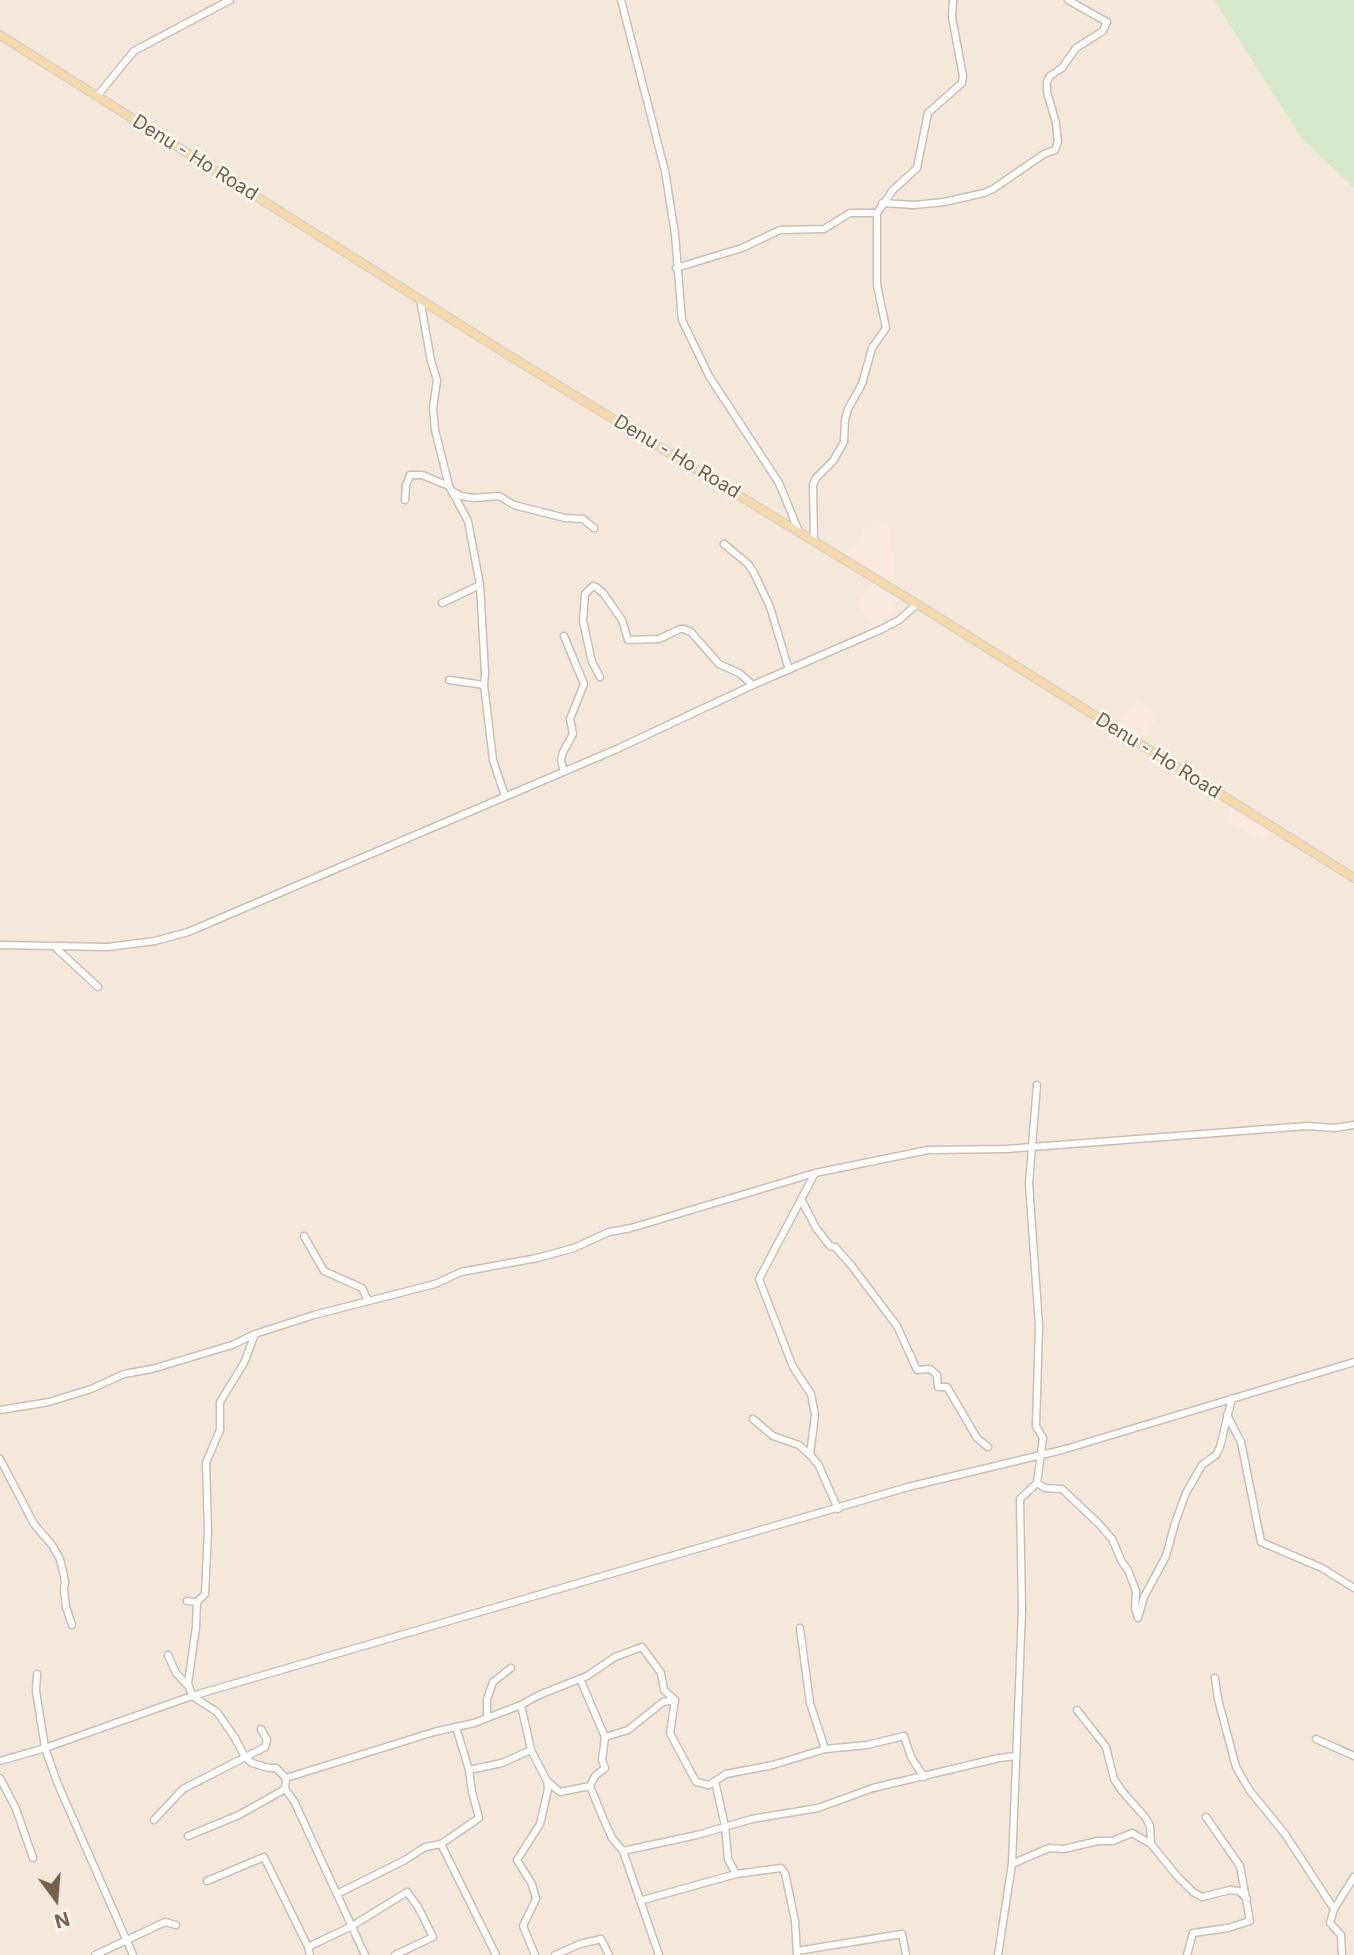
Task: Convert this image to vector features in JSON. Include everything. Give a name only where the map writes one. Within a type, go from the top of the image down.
[{"type":"main road","name":"Denu - Ho Road","points":[[0,35],[573,396],[917,604],[1354,878]]},
{"type":"street","points":[[97,96],[134,51],[230,0]]},
{"type":"street","points":[[621,0],[665,171],[675,234],[682,320],[709,376],[779,483],[799,532]]},
{"type":"street","points":[[814,541],[813,485],[816,478],[833,461],[844,442],[848,408],[862,384],[872,348],[886,328],[877,285],[877,213],[902,180],[917,168],[928,113],[962,83],[952,16],[953,0]]},
{"type":"street","points":[[882,204],[944,202],[984,193],[1040,156],[1055,150],[1058,142],[1056,123],[1046,93],[1047,81],[1062,68],[1076,48],[1103,32],[1107,22],[1068,0]]},
{"type":"street","points":[[676,268],[742,248],[780,230],[824,229],[850,213],[877,213]]},
{"type":"street","points":[[420,299],[437,380],[433,408],[435,430],[451,488],[468,522],[480,585],[484,685],[492,751],[505,796]]},
{"type":"street","points":[[405,499],[406,485],[411,475],[422,475],[451,488],[461,496],[502,497],[514,505],[565,518],[583,519],[594,528]]},
{"type":"street","points":[[724,544],[748,564],[754,573],[770,607],[789,670]]},
{"type":"street","points":[[442,603],[480,585]]},
{"type":"street","points":[[600,677],[592,662],[583,621],[585,594],[593,586],[604,594],[622,620],[628,640],[659,639],[684,629],[691,632],[719,664],[739,673],[753,685]]},
{"type":"street","points":[[0,946],[131,945],[188,932],[564,772],[882,629],[899,620],[917,604]]},
{"type":"street","points":[[564,636],[584,684],[570,719],[573,734],[561,760],[564,772]]},
{"type":"street","points":[[449,680],[484,685]]},
{"type":"street","points":[[55,947],[98,987]]},
{"type":"street","points":[[998,1955],[1012,1864],[1022,1610],[1020,1499],[1037,1483],[1043,1438],[1036,1426],[1039,1326],[1029,1183],[1037,1085]]},
{"type":"street","points":[[0,1410],[49,1402],[91,1389],[124,1374],[152,1369],[232,1345],[255,1334],[368,1300],[435,1284],[461,1272],[550,1255],[609,1232],[631,1228],[816,1173],[928,1150],[1032,1147],[1307,1126],[1335,1128],[1354,1125]]},
{"type":"street","points":[[810,1455],[815,1415],[811,1394],[793,1367],[760,1279],[816,1173]]},
{"type":"street","points":[[801,1199],[816,1228],[830,1246],[835,1247],[851,1265],[897,1326],[917,1370],[930,1369],[937,1375],[938,1387],[947,1387],[976,1438],[988,1447]]},
{"type":"street","points":[[304,1236],[324,1271],[362,1289],[368,1300]]},
{"type":"street","points":[[191,1692],[188,1683],[197,1627],[197,1602],[205,1594],[208,1531],[206,1463],[220,1430],[220,1402],[244,1363],[255,1334]]},
{"type":"street","points":[[0,1761],[45,1748],[191,1692],[908,1487],[1041,1454],[1354,1362]]},
{"type":"street","points":[[1037,1483],[1045,1488],[1062,1489],[1112,1539],[1136,1591],[1135,1608],[1138,1618],[1146,1593],[1167,1556],[1175,1522],[1186,1493],[1202,1465],[1216,1455],[1220,1447],[1232,1398]]},
{"type":"street","points":[[1227,1415],[1241,1442],[1261,1542],[1322,1568],[1354,1588]]},
{"type":"street","points":[[753,1419],[773,1436],[799,1445],[810,1455],[818,1464],[838,1509]]},
{"type":"street","points":[[0,1459],[34,1524],[60,1559],[65,1581],[66,1607],[72,1625]]},
{"type":"street","points":[[187,1601],[197,1602]]},
{"type":"street","points":[[800,1628],[810,1703],[825,1749]]},
{"type":"street","points":[[286,1777],[486,1718],[580,1679],[615,1657],[642,1647],[661,1673],[664,1690],[675,1700]]},
{"type":"street","points":[[168,1655],[176,1673],[191,1692],[216,1712],[245,1757],[252,1763],[276,1768],[286,1777]]},
{"type":"street","points":[[486,1718],[487,1699],[493,1682],[511,1668]]},
{"type":"street","points":[[37,1674],[36,1691],[45,1748],[57,1782],[133,1955]]},
{"type":"street","points":[[1215,1678],[1236,1767],[1250,1791],[1285,1834],[1334,1909]]},
{"type":"street","points":[[580,1679],[605,1737],[602,1760],[605,1768],[595,1776],[590,1786],[612,1838],[623,1851],[659,1955]]},
{"type":"street","points":[[675,1700],[670,1732],[696,1782],[709,1786],[726,1774],[773,1765],[825,1749],[867,1745],[904,1736],[911,1756],[924,1777]]},
{"type":"street","points":[[605,1737],[628,1730],[663,1702],[675,1700]]},
{"type":"street","points":[[521,1705],[531,1750],[548,1788],[540,1824],[517,1860],[532,1884],[536,1899],[523,1926],[535,1955]]},
{"type":"street","points":[[1077,1710],[1106,1747],[1114,1779],[1145,1816],[1150,1826],[1151,1844]]},
{"type":"street","points":[[337,1894],[425,1847],[441,1844],[479,1818],[456,1727]]},
{"type":"street","points":[[155,1820],[183,1789],[265,1747],[267,1740],[261,1729]]},
{"type":"street","points":[[1316,1739],[1354,1756]]},
{"type":"street","points":[[469,1770],[502,1763],[531,1750]]},
{"type":"street","points":[[623,1851],[697,1835],[752,1819],[818,1808],[873,1788],[1016,1756]]},
{"type":"street","points":[[286,1777],[285,1789],[294,1801],[365,1955]]},
{"type":"street","points":[[0,1778],[16,1809],[33,1858]]},
{"type":"street","points":[[547,1781],[560,1792],[590,1786]]},
{"type":"street","points":[[715,1781],[725,1826],[728,1859],[736,1874]]},
{"type":"street","points":[[188,1836],[239,1815],[285,1789]]},
{"type":"street","points":[[1187,1955],[1193,1933],[1228,1928],[1250,1921],[1240,1866],[1206,1817]]},
{"type":"street","points":[[1012,1864],[1049,1848],[1064,1849],[1098,1841],[1113,1841],[1132,1833],[1151,1844],[1193,1892],[1202,1897],[1230,1890],[1239,1891],[1247,1899]]},
{"type":"street","points":[[441,1844],[496,1955]]},
{"type":"street","points":[[206,1881],[264,1857],[309,1951],[407,1892],[433,1937],[395,1955]]},
{"type":"street","points":[[639,1899],[736,1874],[781,1868],[785,1873],[795,1922],[797,1953],[902,1934],[906,1955]]},
{"type":"street","points":[[1342,1955],[1341,1935],[1331,1923],[1334,1909],[1354,1877]]},
{"type":"street","points":[[95,1955],[165,1922],[176,1925]]},
{"type":"street","points":[[555,1955],[580,1944],[601,1940],[609,1955]]},
{"type":"shaded area","points":[[0,0],[1214,0],[1301,138],[1354,188],[1354,1955],[0,1955]]},
{"type":"shaded area","points":[[887,522],[893,558],[893,579],[890,583],[846,556],[863,539],[863,529]]},
{"type":"shaded area","points":[[872,582],[901,598],[887,617],[873,627],[858,605]]},
{"type":"shaded area","points":[[1137,700],[1158,716],[1141,741],[1119,725]]},
{"type":"shaded area","points":[[1232,805],[1271,830],[1264,842],[1226,821]]},
{"type":"green space","points":[[1214,0],[1354,0],[1354,188],[1301,138]]}]
